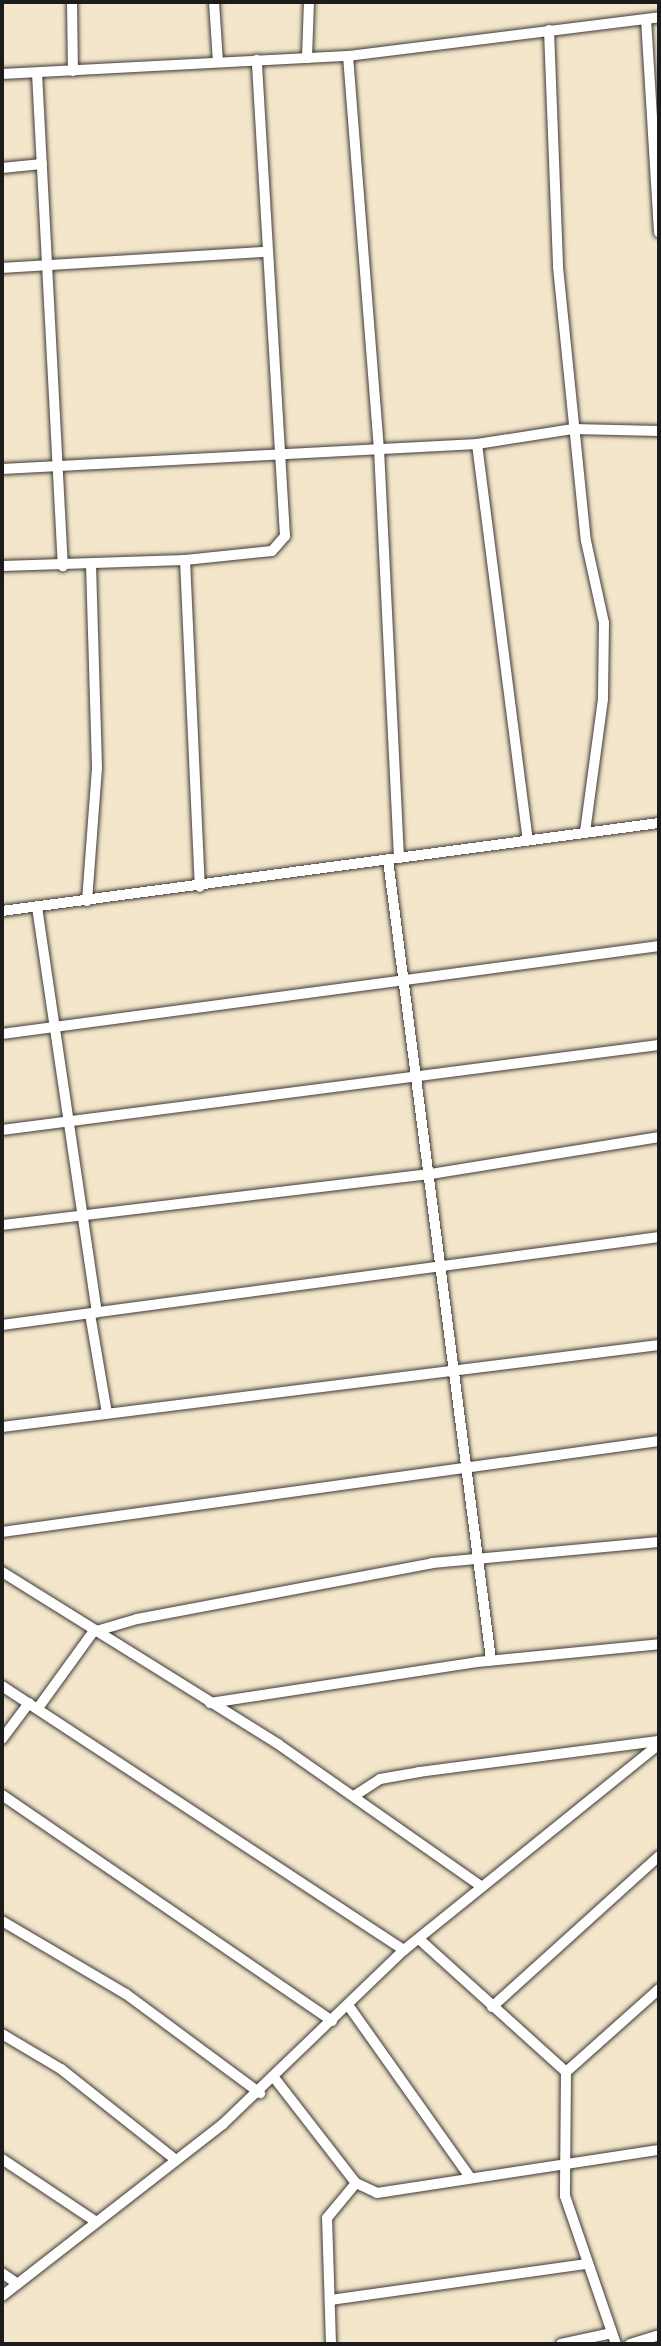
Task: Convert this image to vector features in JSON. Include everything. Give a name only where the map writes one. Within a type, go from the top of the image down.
[{"type":"street","points":[[72,2],[73,71]]},
{"type":"street","points":[[214,2],[218,62]]},
{"type":"street","points":[[307,58],[309,2]]},
{"type":"street","points":[[2,74],[348,56],[659,17]]},
{"type":"street","points":[[646,19],[659,233]]},
{"type":"street","points":[[549,30],[573,429],[604,623],[603,699],[585,833]]},
{"type":"street","points":[[348,56],[379,449],[399,857]]},
{"type":"street","points":[[2,566],[91,566],[185,560],[280,546],[283,455],[266,252],[257,60]]},
{"type":"street","points":[[37,73],[61,464],[63,566]]},
{"type":"street","points":[[2,168],[42,164]]},
{"type":"street","points":[[2,268],[266,252]]},
{"type":"street","points":[[2,469],[477,444],[573,429],[659,431]]},
{"type":"street","points":[[477,444],[528,840]]},
{"type":"street","points":[[185,560],[200,887]]},
{"type":"street","points":[[87,901],[97,767],[91,566]]},
{"type":"street","points":[[2,911],[200,887],[659,823]]},
{"type":"street","points":[[388,860],[414,1078],[431,1174],[455,1374],[483,1558],[491,1660]]},
{"type":"street","points":[[37,907],[64,1122],[107,1413]]},
{"type":"street","points":[[2,1034],[402,976],[659,946]]},
{"type":"street","points":[[2,1130],[659,1045]]},
{"type":"street","points":[[2,1225],[431,1174],[659,1137]]},
{"type":"street","points":[[2,1325],[442,1270],[659,1237]]},
{"type":"street","points":[[2,1427],[455,1374],[659,1345]]},
{"type":"street","points":[[2,1532],[659,1441]]},
{"type":"street","points":[[2,1739],[93,1632],[307,1584],[483,1558],[659,1542]]},
{"type":"street","points":[[2,1572],[354,1796],[481,1886]]},
{"type":"street","points":[[210,1703],[491,1660],[659,1644]]},
{"type":"street","points":[[2,1686],[404,1950]]},
{"type":"street","points":[[354,1796],[380,1779],[419,1772],[659,1742]]},
{"type":"street","points":[[2,2296],[172,2157],[276,2080],[404,1950],[659,1742]]},
{"type":"street","points":[[2,1795],[332,2021]]},
{"type":"street","points":[[492,2007],[659,1856]]},
{"type":"street","points":[[2,1921],[126,1994],[260,2093]]},
{"type":"street","points":[[419,1939],[566,2072],[570,2097],[562,2165],[585,2264],[614,2338],[561,2344]]},
{"type":"street","points":[[566,2072],[659,1989]]},
{"type":"street","points":[[348,2005],[470,2177]]},
{"type":"street","points":[[2,2034],[61,2069],[172,2157]]},
{"type":"street","points":[[276,2080],[356,2183],[377,2193],[659,2150]]},
{"type":"street","points":[[2,2159],[95,2221]]},
{"type":"street","points":[[331,2344],[327,2218],[356,2183]]},
{"type":"street","points":[[330,2300],[585,2264]]},
{"type":"street","points":[[2,2273],[18,2284]]},
{"type":"street","points":[[630,2344],[659,2335]]}]
